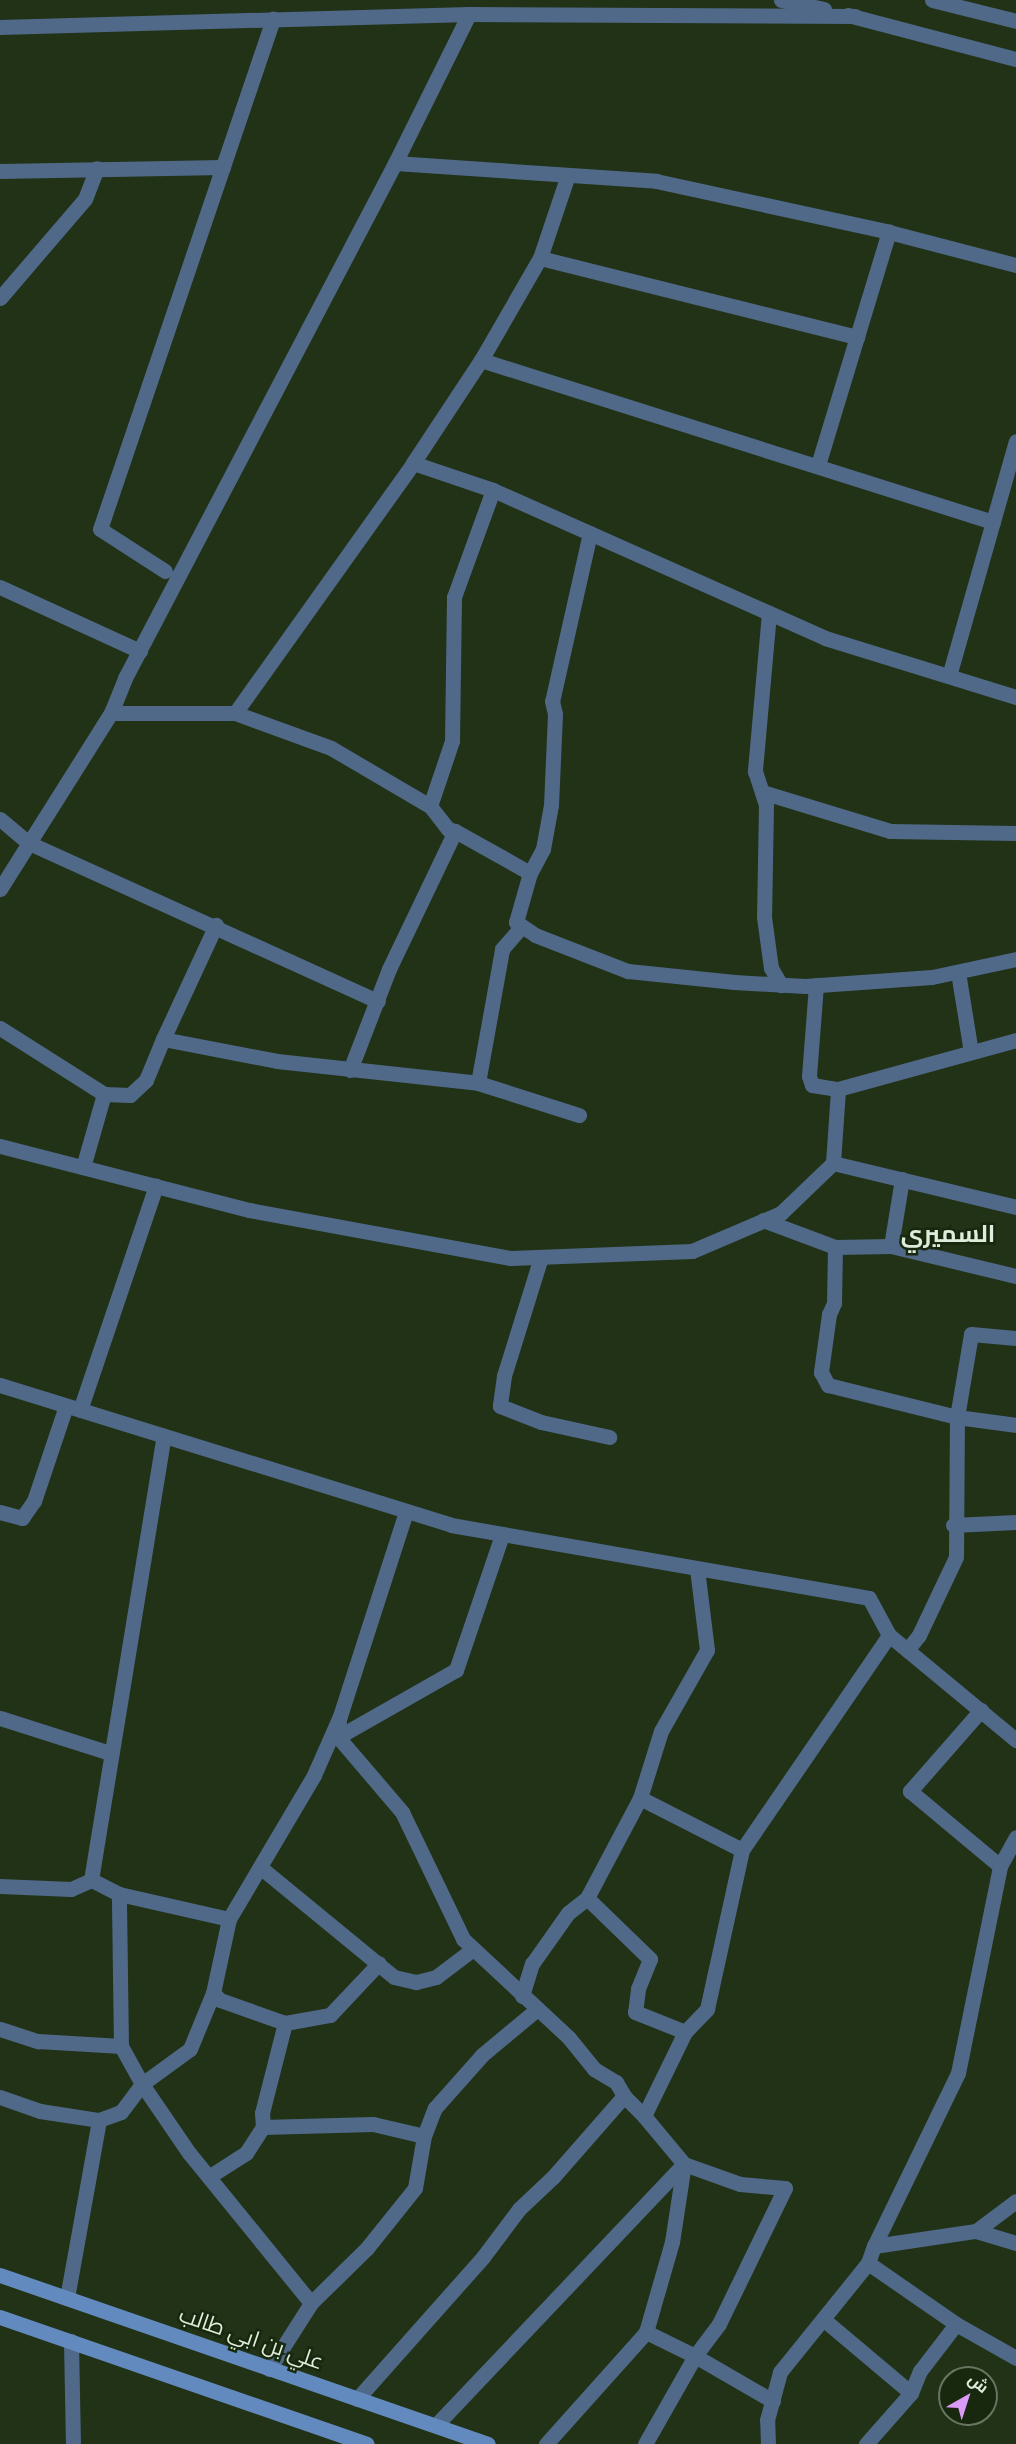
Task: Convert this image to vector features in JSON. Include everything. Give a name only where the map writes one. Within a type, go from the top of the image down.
[{"type":"main road","name":"علي بن ابي طالب","points":[[0,2275],[488,2444]]},
{"type":"main road","points":[[0,2317],[346,2440],[368,2444]]},
{"type":"street","points":[[781,0],[855,16],[1016,60]]},
{"type":"street","points":[[932,0],[1016,21]]},
{"type":"street","points":[[0,27],[469,14],[855,16]]},
{"type":"street","points":[[0,889],[111,713],[140,651],[395,163],[469,14]]},
{"type":"street","points":[[165,571],[100,530],[273,19]]},
{"type":"street","points":[[395,163],[567,177],[656,181],[889,232],[1016,265]]},
{"type":"street","points":[[0,171],[223,167]]},
{"type":"street","points":[[0,298],[85,199],[98,168]]},
{"type":"street","points":[[235,713],[413,463],[481,360],[540,258],[567,177]]},
{"type":"street","points":[[818,465],[889,232]]},
{"type":"street","points":[[540,258],[857,337]]},
{"type":"street","points":[[481,360],[993,522]]},
{"type":"street","points":[[949,676],[1016,441]]},
{"type":"street","points":[[413,463],[494,490],[825,638],[1016,697]]},
{"type":"street","points":[[430,806],[452,741],[454,597],[494,490]]},
{"type":"street","points":[[591,533],[552,701],[555,714],[551,805],[543,849],[530,873],[516,922],[522,927],[628,970],[781,984],[816,985],[932,977],[1016,959]]},
{"type":"street","points":[[0,587],[140,651]]},
{"type":"street","points":[[770,614],[755,771],[766,805],[764,917],[771,968],[781,984]]},
{"type":"street","points":[[111,713],[235,713],[331,748],[430,806],[448,829],[530,873]]},
{"type":"street","points":[[762,792],[890,831],[1016,833]]},
{"type":"street","points":[[0,819],[29,843],[216,925],[378,1001]]},
{"type":"street","points":[[350,1071],[389,969],[455,831]]},
{"type":"street","points":[[0,1028],[104,1094],[130,1095],[146,1080],[216,925]]},
{"type":"street","points":[[478,1083],[502,949],[522,927]]},
{"type":"street","points":[[958,972],[971,1052]]},
{"type":"street","points":[[816,985],[809,1076],[812,1085],[838,1089],[1016,1040]]},
{"type":"street","points":[[163,1039],[277,1061],[350,1071],[478,1083],[579,1115]]},
{"type":"street","points":[[0,1146],[249,1210],[511,1258],[692,1251],[781,1213],[833,1163],[838,1089]]},
{"type":"street","points":[[83,1167],[104,1094]]},
{"type":"street","points":[[833,1163],[1016,1207]]},
{"type":"street","points":[[891,1246],[902,1179]]},
{"type":"street","points":[[0,1512],[22,1518],[34,1501],[73,1408],[156,1186]]},
{"type":"street","points":[[763,1221],[835,1247],[891,1246],[1016,1276]]},
{"type":"street","points":[[835,1247],[834,1303],[829,1314],[821,1372],[828,1385],[957,1417],[1016,1425]]},
{"type":"street","points":[[540,1257],[504,1376],[500,1406],[541,1422],[609,1437]]},
{"type":"street","points":[[907,1650],[919,1635],[956,1557],[953,1525],[957,1417],[971,1334],[1016,1338]]},
{"type":"street","points":[[0,1385],[163,1438],[406,1512],[502,1535],[869,1598],[889,1635],[1016,1740]]},
{"type":"street","points":[[91,1880],[163,1438]]},
{"type":"street","points":[[0,2097],[40,2111],[99,2120],[121,2112],[142,2084],[190,2049],[213,1993],[229,1919],[314,1774],[340,1716],[406,1512]]},
{"type":"street","points":[[953,1525],[1016,1522]]},
{"type":"street","points":[[338,1737],[456,1671],[502,1535]]},
{"type":"street","points":[[522,1996],[532,1964],[568,1913],[587,1898],[640,1798],[661,1731],[707,1650],[697,1569]]},
{"type":"street","points":[[644,2116],[685,2032],[707,2008],[742,1851],[889,1635]]},
{"type":"street","points":[[981,1710],[910,1791],[1000,1866]]},
{"type":"street","points":[[340,1716],[338,1737],[402,1812],[463,1939],[536,2010],[569,2038],[594,2069],[616,2082],[624,2096],[684,2164],[740,2184],[785,2188],[719,2324],[695,2356],[645,2444]]},
{"type":"street","points":[[0,1718],[110,1753]]},
{"type":"street","points":[[640,1798],[742,1851]]},
{"type":"street","points":[[768,2444],[767,2420],[780,2372],[868,2263],[874,2246],[958,2073],[1000,1866],[1016,1837]]},
{"type":"street","points":[[260,1867],[379,1963],[393,1977],[416,1982],[436,1977],[473,1949]]},
{"type":"street","points":[[0,1886],[72,1889],[91,1880]]},
{"type":"street","points":[[91,1880],[119,1894],[229,1919]]},
{"type":"street","points":[[119,1894],[121,2046],[142,2084],[210,2176],[311,2303]]},
{"type":"street","points":[[587,1898],[650,1959],[638,1989],[635,2012],[685,2032]]},
{"type":"street","points":[[213,1993],[220,2000],[285,2023],[330,2015],[379,1963]]},
{"type":"street","points":[[269,2370],[311,2303],[367,2248],[415,2188],[424,2136],[435,2108],[482,2055],[536,2010]]},
{"type":"street","points":[[210,2176],[246,2153],[263,2127],[262,2113],[285,2023]]},
{"type":"street","points":[[0,2029],[38,2041],[121,2046]]},
{"type":"street","points":[[357,2399],[483,2257],[519,2209],[553,2177],[624,2096]]},
{"type":"street","points":[[67,2298],[99,2120]]},
{"type":"street","points":[[263,2127],[373,2124],[424,2136]]},
{"type":"street","points":[[546,2444],[646,2332],[672,2242],[684,2164]]},
{"type":"street","points":[[436,2425],[684,2164]]},
{"type":"street","points":[[976,2231],[1016,2201]]},
{"type":"street","points":[[874,2246],[976,2231],[1016,2243]]},
{"type":"street","points":[[868,2263],[956,2324],[1016,2358]]},
{"type":"street","points":[[823,2319],[911,2393]]},
{"type":"street","points":[[866,2444],[911,2393],[920,2371],[956,2324]]},
{"type":"street","points":[[646,2332],[695,2356],[773,2401]]},
{"type":"street","points":[[71,2341],[73,2444]]},
{"type":"district","name":"السميري","points":[[948,1235]]}]
